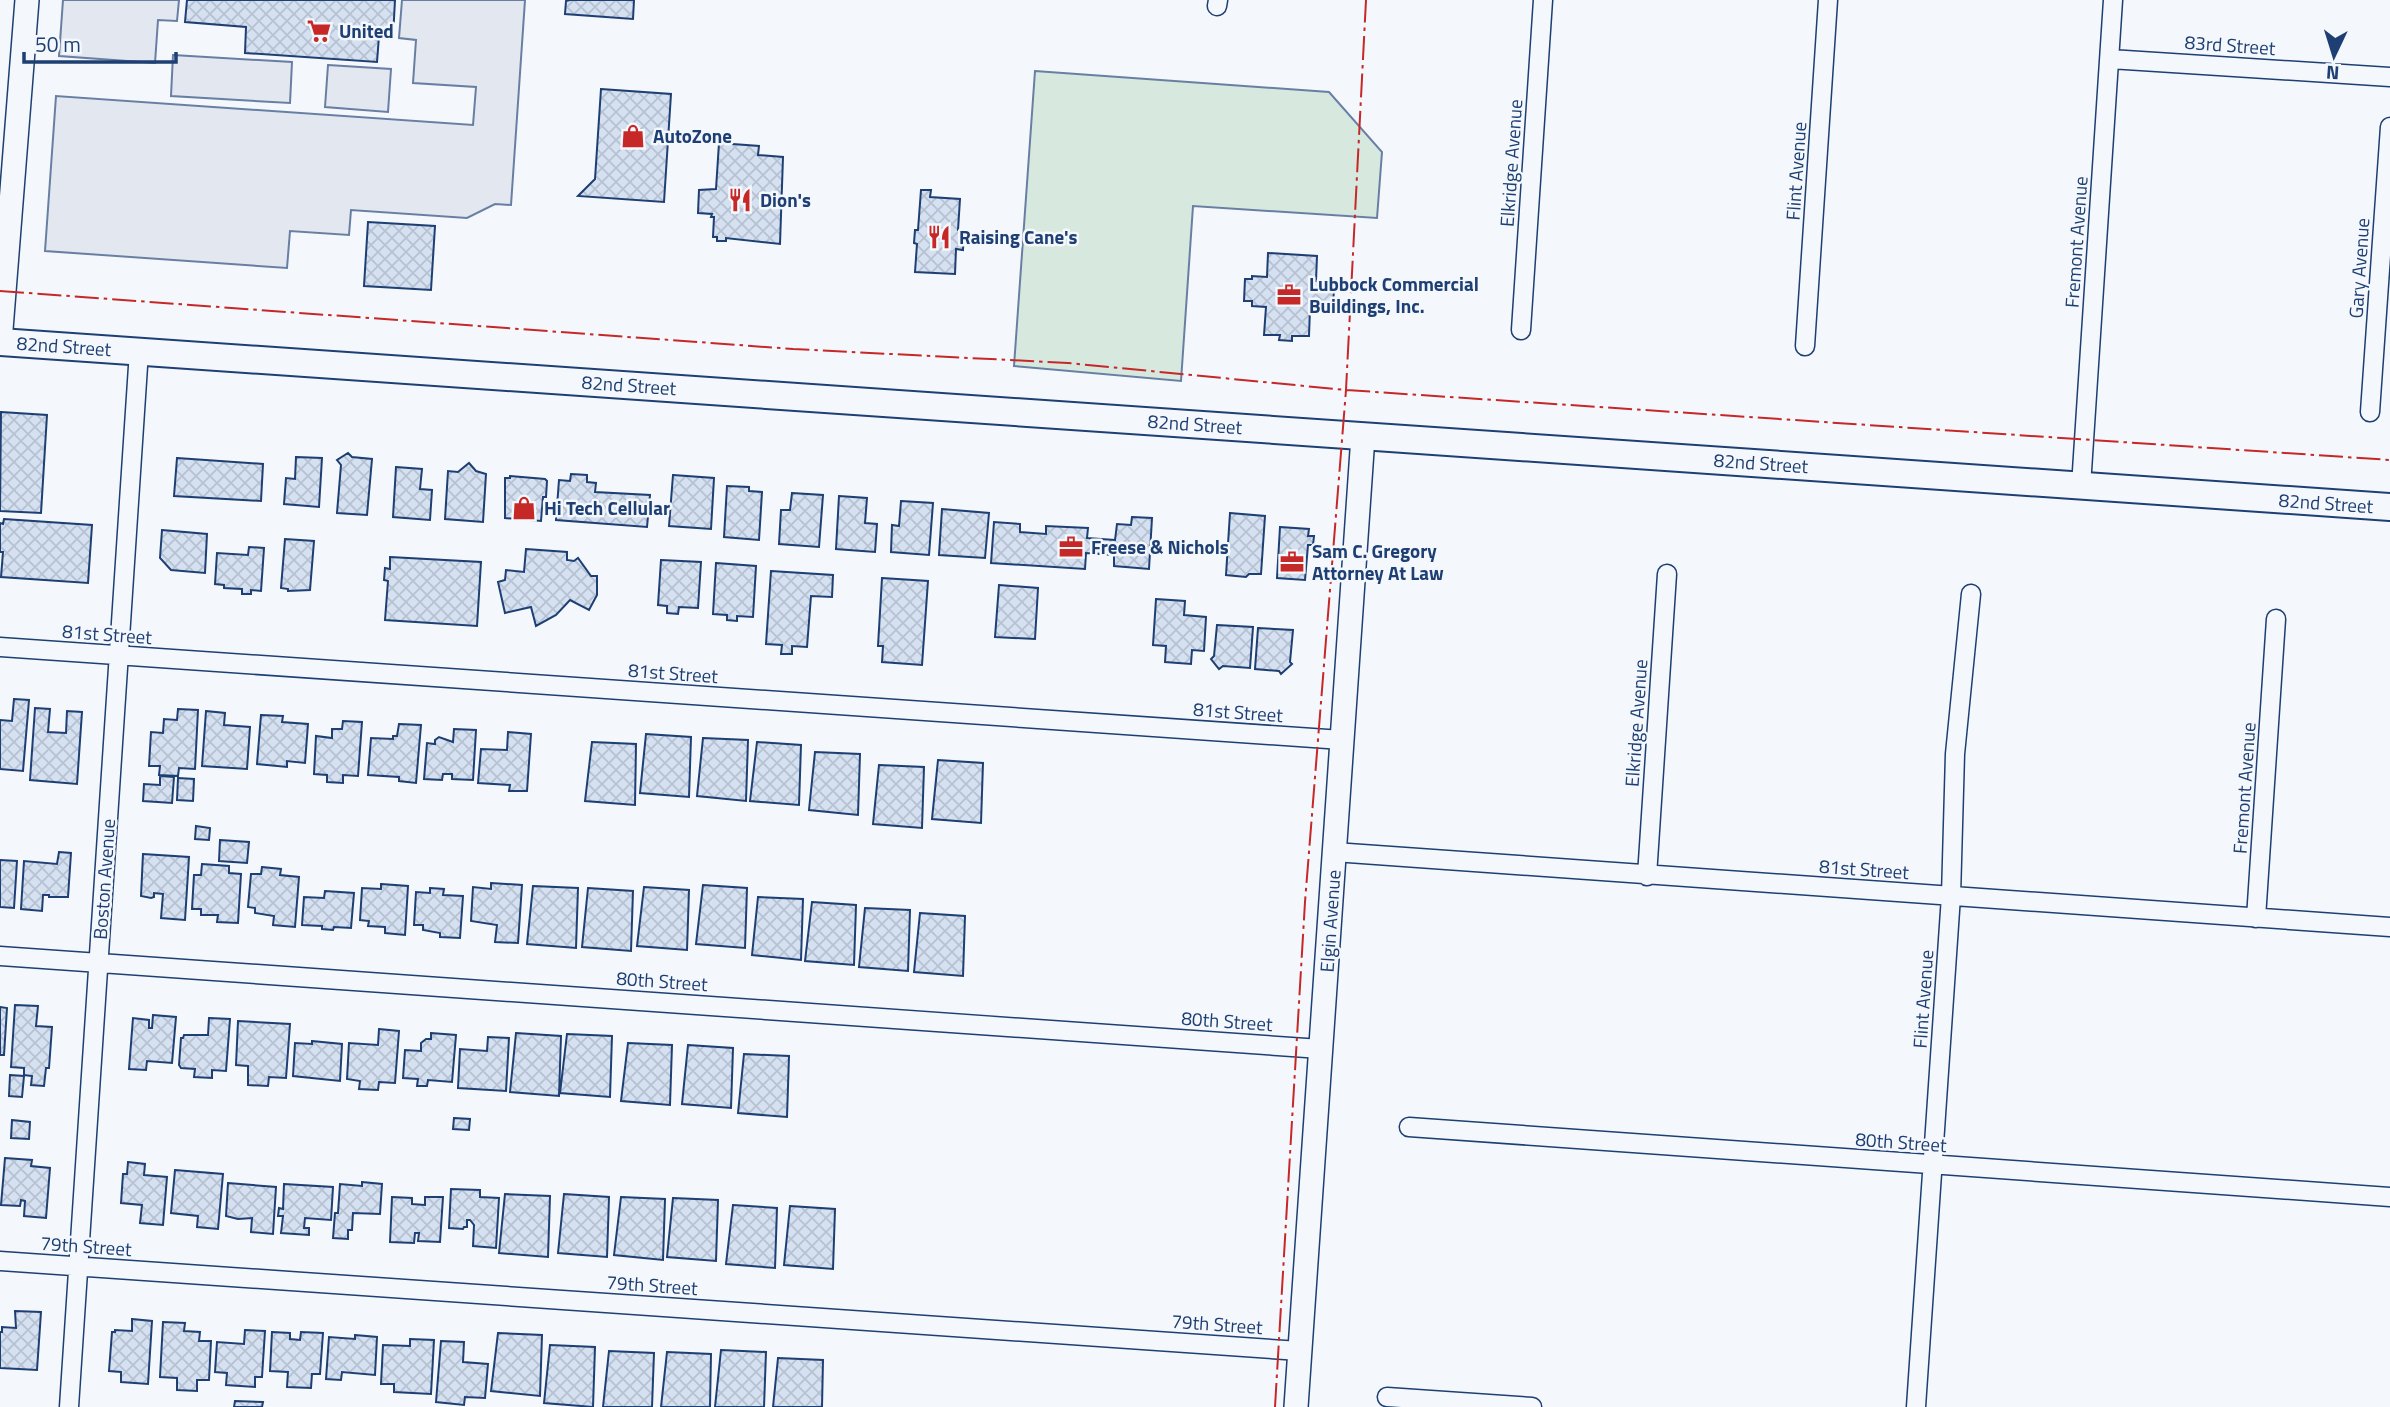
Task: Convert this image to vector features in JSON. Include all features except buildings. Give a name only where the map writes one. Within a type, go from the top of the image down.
[{"type":"main road","name":"82nd Street","points":[[0,342],[2390,507]]},
{"type":"street","points":[[0,342],[26,0]]},
{"type":"street","name":"Elkridge Avenue","points":[[1521,330],[1543,0]]},
{"type":"street","name":"Flint Avenue","points":[[1805,346],[1828,0]]},
{"type":"street","name":"Fremont Avenue","points":[[2081,486],[2113,0]]},
{"type":"street","name":"83rd Street","points":[[2110,59],[2390,77]]},
{"type":"street","name":"Gary Avenue","points":[[2370,412],[2390,127]]},
{"type":"street","name":"Boston Avenue","points":[[69,1407],[139,351]]},
{"type":"street","name":"Elgin Avenue","points":[[1296,1407],[1363,436]]},
{"type":"street","name":"Elkridge Avenue","points":[[1647,876],[1667,574]]},
{"type":"street","name":"Flint Avenue","points":[[1916,1407],[1951,896],[1955,754],[1971,594]]},
{"type":"street","name":"Fremont Avenue","points":[[2256,918],[2276,619]]},
{"type":"street","name":"81st Street","points":[[0,647],[1342,740]]},
{"type":"street","name":"81st Street","points":[[1334,852],[2390,928]]},
{"type":"street","name":"80th Street","points":[[0,956],[1321,1049]]},
{"type":"street","name":"80th Street","points":[[1409,1127],[2390,1197]]},
{"type":"street","name":"79th Street","points":[[0,1261],[1300,1351]]},
{"type":"street","points":[[1387,1397],[1532,1407]]},
{"type":"shaded area","points":[[63,0],[179,0],[177,21],[158,20],[155,63],[59,56]]},
{"type":"shaded area","points":[[402,0],[525,0],[511,205],[495,204],[467,218],[351,210],[349,235],[290,231],[287,268],[45,251],[56,96],[473,125],[476,87],[413,83],[416,40],[399,38]]},
{"type":"shaded area","points":[[173,55],[292,62],[290,103],[171,96]]},
{"type":"shaded area","points":[[328,65],[391,69],[388,112],[325,107]]},
{"type":"shaded area","points":[[1035,71],[1329,92],[1382,152],[1377,218],[1193,206],[1181,381],[1014,366]]},
{"type":"power","points":[[1275,1407],[1305,902],[1346,390],[1366,0]]},
{"type":"power","points":[[0,291],[793,349],[1068,363],[1346,390],[2390,460]]},
{"type":"place","name":"United","points":[[319,31]]},
{"type":"place","name":"AutoZone","points":[[633,136]]},
{"type":"place","name":"Dion's","points":[[740,200]]},
{"type":"place","name":"Raising Cane's","points":[[939,237]]},
{"type":"place","name":"Lubbock Commercial Buildings, Inc.","points":[[1289,295]]},
{"type":"place","name":"Hi Tech Cellular","points":[[524,508]]},
{"type":"place","name":"Freese & Nichols","points":[[1071,547]]},
{"type":"place","name":"Sam C. Gregory Attorney At Law","points":[[1292,562]]}]
